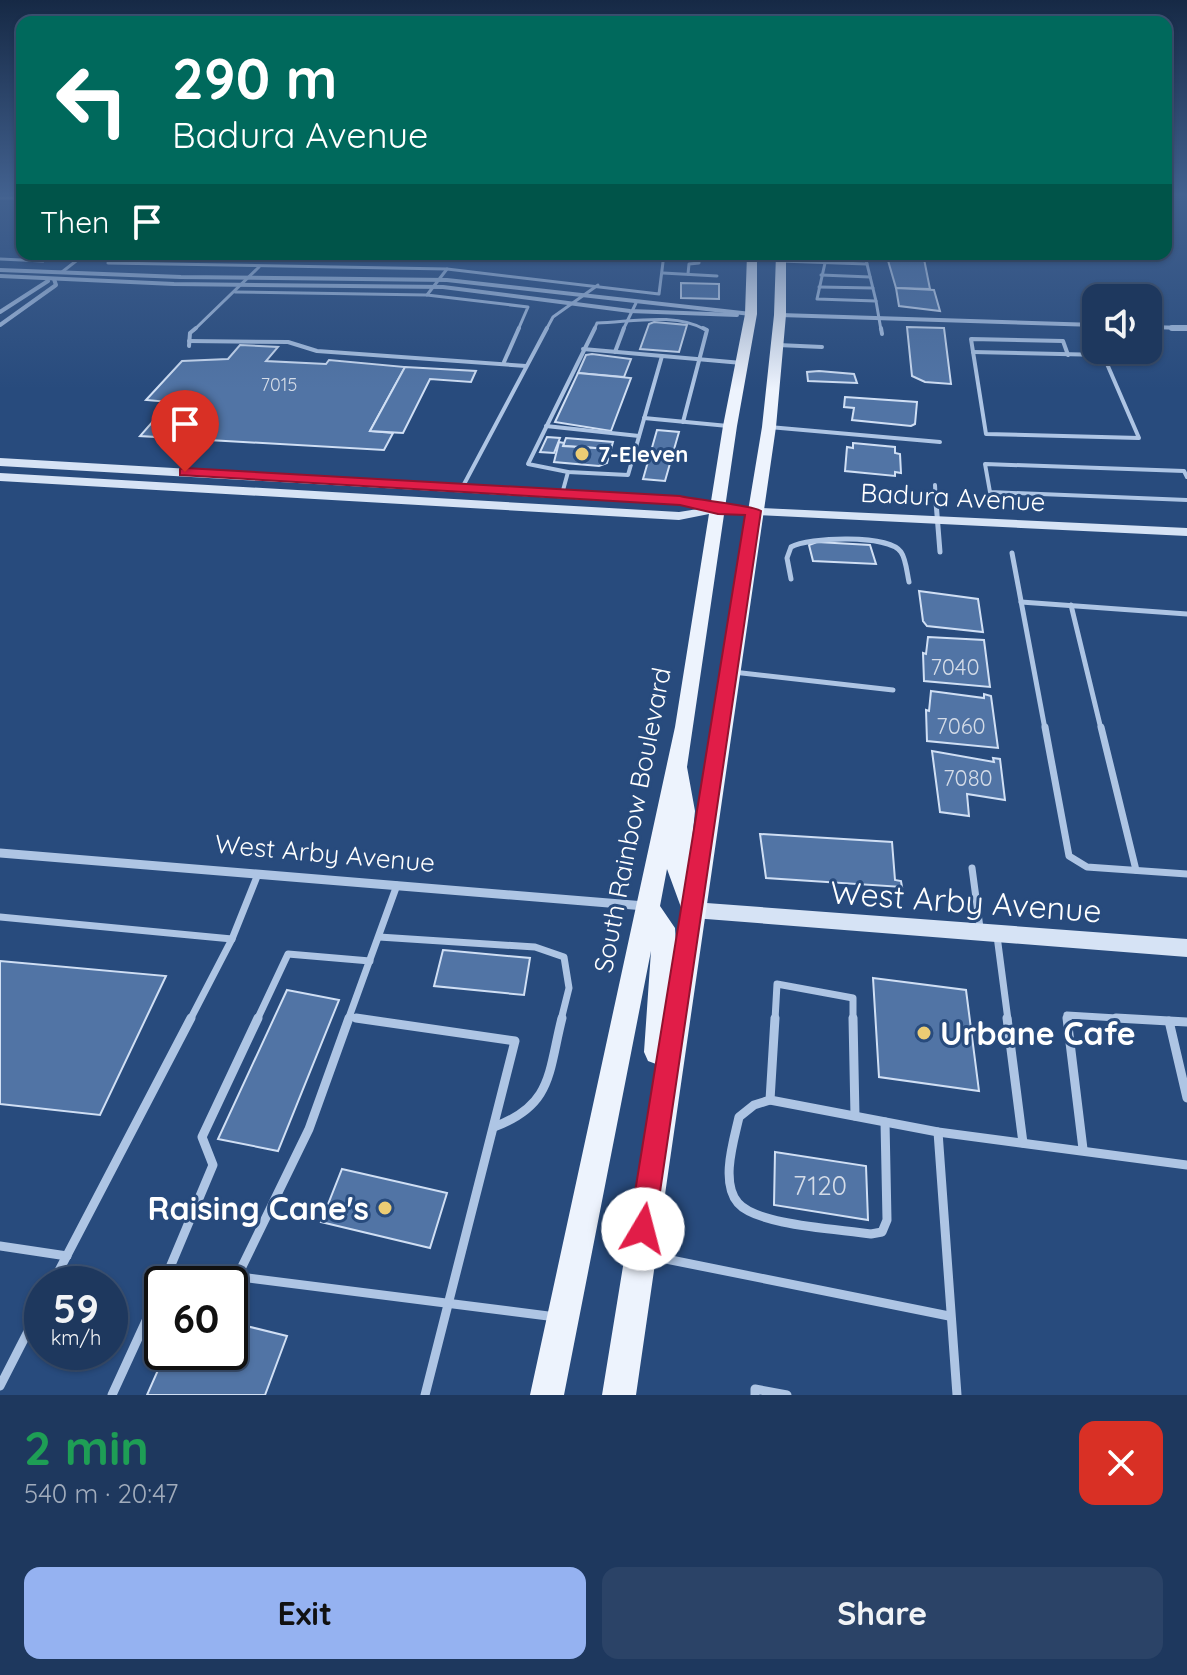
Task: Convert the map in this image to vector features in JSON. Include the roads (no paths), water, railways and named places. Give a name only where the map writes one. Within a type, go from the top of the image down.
[{"type":"main road","name":"South Rainbow Boulevard","points":[[547,1395],[678,757],[730,426],[751,314],[752,260]]},
{"type":"main road","points":[[619,1395],[753,511],[769,427],[780,315],[780,260]]},
{"type":"main road","points":[[753,282],[767,309],[780,315]]},
{"type":"main road","points":[[751,314],[765,318],[777,345]]},
{"type":"main road","name":"Badura Avenue","points":[[0,462],[680,501],[718,510]]},
{"type":"main road","name":"Badura Avenue","points":[[0,477],[679,516],[718,510],[753,511],[1187,532]]},
{"type":"main road","points":[[455,503],[462,488]]},
{"type":"main road","points":[[678,757],[684,811],[678,865],[693,910]]},
{"type":"main road","points":[[646,906],[663,928],[665,972],[650,1180]]},
{"type":"main road","name":"West Arby Avenue","points":[[693,910],[1187,948]]},
{"type":"street","points":[[0,270],[249,278],[440,279],[751,314]]},
{"type":"street","points":[[0,312],[62,272]]},
{"type":"street","points":[[0,276],[243,285],[431,286],[630,311],[751,314]]},
{"type":"street","points":[[0,325],[56,285],[54,279]]},
{"type":"street","points":[[780,315],[1082,325]]},
{"type":"street","points":[[1162,327],[1187,328]]},
{"type":"street","name":"West Arby Avenue","points":[[0,853],[646,906]]},
{"type":"lane","points":[[22,260],[44,260]]},
{"type":"lane","points":[[62,272],[77,260]]},
{"type":"lane","points":[[111,260],[108,263],[447,269],[659,294],[664,260]]},
{"type":"lane","points":[[688,274],[689,264],[699,263],[699,260]]},
{"type":"lane","points":[[806,260],[867,264]]},
{"type":"lane","points":[[866,260],[882,334]]},
{"type":"lane","points":[[824,262],[817,299],[876,301]]},
{"type":"lane","points":[[259,267],[190,333],[189,343],[288,342],[317,351],[504,362],[526,366]]},
{"type":"lane","points":[[427,295],[447,269]]},
{"type":"lane","points":[[663,273],[717,276]]},
{"type":"lane","points":[[821,275],[870,277]]},
{"type":"lane","points":[[462,488],[553,317],[587,296],[598,285]]},
{"type":"lane","points":[[819,287],[873,288]]},
{"type":"lane","points":[[235,292],[427,295],[528,307],[504,362]]},
{"type":"lane","points":[[615,352],[636,303]]},
{"type":"lane","points":[[662,356],[628,475],[568,472],[528,464],[597,323],[702,325],[707,330],[683,422]]},
{"type":"lane","points":[[1068,355],[1063,341],[971,339],[986,434],[1139,438],[1108,364]]},
{"type":"lane","points":[[777,345],[822,347]]},
{"type":"lane","points":[[583,349],[743,363]]},
{"type":"lane","points":[[973,352],[1082,354]]},
{"type":"lane","points":[[644,418],[730,426]]},
{"type":"lane","points":[[546,426],[639,436]]},
{"type":"lane","points":[[769,427],[940,442]]},
{"type":"lane","points":[[1187,477],[1184,471],[985,464],[990,492],[1187,500]]},
{"type":"lane","points":[[562,494],[568,472]]},
{"type":"lane","points":[[935,485],[940,552]]},
{"type":"lane","points":[[791,579],[788,552],[791,546],[807,539],[893,545],[901,552],[909,582]]},
{"type":"lane","points":[[1012,553],[1069,856],[1087,867],[1187,874]]},
{"type":"lane","points":[[1021,602],[1187,614]]},
{"type":"lane","points":[[1071,605],[1136,870]]},
{"type":"lane","points":[[729,672],[893,690]]},
{"type":"lane","points":[[972,868],[989,932],[1023,1143]]},
{"type":"lane","points":[[62,1266],[232,939],[258,874]]},
{"type":"lane","points":[[242,1266],[309,1129],[397,885]]},
{"type":"lane","points":[[0,917],[232,939]]},
{"type":"lane","points":[[379,937],[535,947],[564,957],[569,988],[545,1087],[540,1099],[521,1117],[494,1127]]},
{"type":"lane","points":[[171,1266],[213,1165],[202,1137],[288,954],[370,961]]},
{"type":"lane","points":[[770,1100],[777,984],[853,998],[855,1116]]},
{"type":"lane","points":[[1083,1149],[1067,1015],[1187,1022]]},
{"type":"lane","points":[[350,1017],[515,1041],[451,1303],[425,1395]]},
{"type":"lane","points":[[1169,1021],[1187,1098]]},
{"type":"lane","points":[[885,1122],[887,1220],[882,1232],[871,1234],[786,1219],[749,1211],[737,1202],[732,1188],[739,1117],[754,1105],[770,1100],[938,1132],[1187,1165]]},
{"type":"lane","points":[[938,1132],[957,1395]]},
{"type":"lane","points":[[0,1246],[67,1256]]},
{"type":"lane","points":[[640,1253],[949,1316]]},
{"type":"lane","points":[[248,1278],[561,1317]]},
{"type":"lane","points":[[112,1395],[144,1325]]},
{"type":"lane","points":[[0,1386],[24,1339]]},
{"type":"lane","points":[[755,1395],[755,1389],[787,1395]]},
{"type":"place","name":"7-Eleven","points":[[582,454]]},
{"type":"place","name":"Urbane Cafe","points":[[924,1033]]},
{"type":"place","name":"Raising Cane's","points":[[385,1208]]}]
